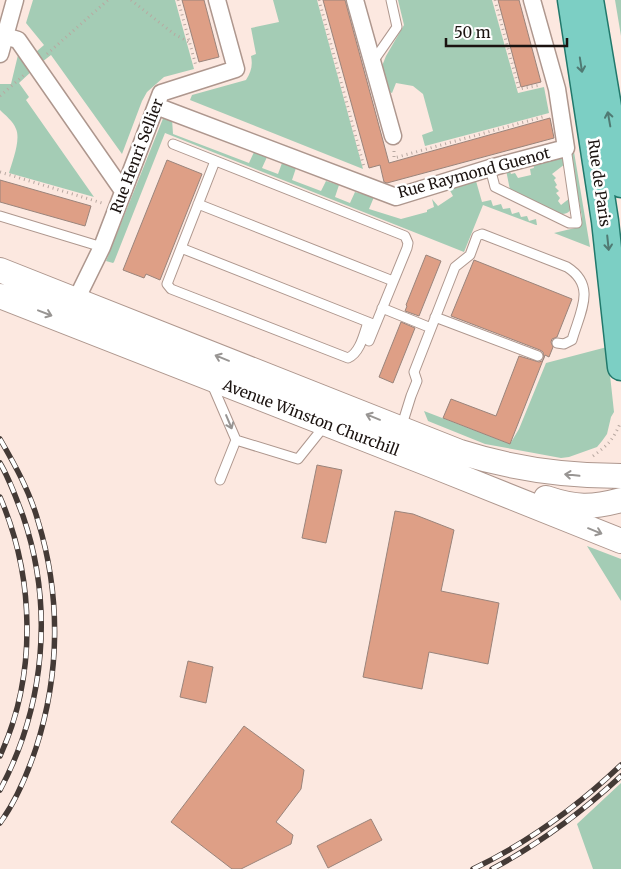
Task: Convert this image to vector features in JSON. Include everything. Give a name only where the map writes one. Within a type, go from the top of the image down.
[{"type":"main road","name":"Rue de Paris","points":[[571,0],[605,221],[621,367]]},
{"type":"main road","name":"Rue de Paris","points":[[590,0],[621,184]]},
{"type":"main road","name":"Avenue Winston Churchill","points":[[0,270],[484,460],[514,467],[577,475],[621,476]]},
{"type":"main road","name":"Avenue Winston Churchill","points":[[0,296],[621,541]]},
{"type":"main road","points":[[436,467],[562,503],[591,506],[621,500]]},
{"type":"street","points":[[0,54],[15,0]]},
{"type":"street","name":"Rue Henri Sellier","points":[[76,300],[102,247],[161,93],[236,69],[217,0]]},
{"type":"street","points":[[355,0],[393,136]]},
{"type":"street","name":"Rue Raymond Guenot","points":[[156,106],[396,197],[490,168],[566,148],[555,81],[532,0]]},
{"type":"street","points":[[5,36],[18,40],[123,192]]},
{"type":"lane","points":[[372,64],[398,26],[391,0]]},
{"type":"lane","points":[[173,144],[405,236],[408,243],[407,248],[382,308],[354,355],[348,358],[171,289],[168,284],[215,161]]},
{"type":"lane","points":[[490,168],[495,187],[569,223],[577,223],[566,148]]},
{"type":"lane","points":[[198,204],[393,281]]},
{"type":"lane","points":[[0,216],[102,247]]},
{"type":"lane","points":[[401,428],[417,381],[414,372],[435,317],[455,267],[470,255],[477,236],[482,234],[567,266],[576,272],[585,290],[584,300],[572,340],[564,344],[557,343]]},
{"type":"lane","points":[[181,248],[372,324]]},
{"type":"lane","points":[[382,308],[431,328]]},
{"type":"lane","points":[[435,317],[538,356]]},
{"type":"lane","points":[[369,341],[372,324]]},
{"type":"lane","points":[[209,378],[236,440],[220,480]]},
{"type":"lane","points":[[236,440],[298,459],[326,424]]},
{"type":"path","points":[[0,96],[108,0]]},
{"type":"path","points":[[131,0],[174,34],[190,42]]},
{"type":"path","points":[[178,0],[200,81]]},
{"type":"path","points":[[319,0],[369,187]]},
{"type":"path","points":[[495,0],[519,90],[555,81]]},
{"type":"path","points":[[393,136],[394,158],[561,112]]},
{"type":"path","points":[[0,172],[117,208]]},
{"type":"path","points":[[595,464],[593,456],[614,438],[620,424]]},
{"type":"green space","points":[[33,0],[175,0],[194,69],[164,77],[147,92],[122,154],[51,55],[42,62],[36,52],[44,45],[26,23]]},
{"type":"green space","points":[[273,0],[317,0],[363,169],[190,100],[192,95],[246,80],[251,69],[251,56],[256,54],[251,28],[279,22]]},
{"type":"green space","points":[[398,0],[492,0],[518,93],[544,87],[549,113],[425,146],[422,135],[433,131],[423,94],[413,86],[396,83],[392,93],[387,91],[380,71],[386,56],[404,25]]},
{"type":"green space","points":[[615,0],[621,0],[621,36]]},
{"type":"green space","points":[[18,55],[21,55],[33,70],[19,83],[29,97],[26,100],[94,197],[9,173],[16,151],[17,134],[13,123],[0,110],[0,84],[11,84]]},
{"type":"green space","points":[[164,116],[172,119],[173,134],[249,163],[254,152],[267,157],[262,168],[278,174],[282,163],[296,168],[292,180],[321,191],[326,181],[339,185],[335,197],[350,203],[355,192],[374,197],[369,209],[401,219],[427,212],[427,210],[434,207],[432,199],[438,206],[453,196],[447,185],[489,177],[476,181],[482,202],[491,200],[493,206],[501,204],[503,209],[510,208],[512,214],[519,212],[521,217],[527,216],[529,221],[536,219],[537,225],[483,205],[464,252],[165,133],[114,262],[106,261]]},
{"type":"green space","points":[[573,146],[590,247],[554,233],[575,228],[580,224],[582,217],[569,150]]},
{"type":"green space","points":[[562,157],[565,164],[552,174],[556,178],[554,180],[557,185],[555,187],[559,191],[556,193],[560,198],[558,201],[561,205],[570,198],[571,207],[568,213],[562,214],[510,190],[506,170],[509,169],[511,174],[515,173],[518,178],[531,175],[530,169],[534,168],[533,163]]},
{"type":"green space","points":[[607,347],[614,412],[607,434],[597,447],[569,457],[561,458],[485,444],[428,421],[424,411],[510,444],[519,429],[546,363]]},
{"type":"green space","points":[[587,546],[621,559],[621,601]]},
{"type":"green space","points":[[621,783],[621,869],[593,869],[577,824]]},
{"type":"building","points":[[182,0],[204,0],[219,57],[199,62]]},
{"type":"building","points":[[323,0],[345,0],[389,163],[550,118],[554,138],[387,183],[384,182],[380,165],[369,168]]},
{"type":"building","points":[[498,0],[519,0],[541,82],[521,87]]},
{"type":"building","points":[[167,160],[202,174],[160,280],[146,274],[144,278],[123,270]]},
{"type":"building","points":[[0,180],[91,206],[85,226],[0,202]]},
{"type":"building","points":[[426,255],[441,261],[419,316],[405,311]]},
{"type":"building","points":[[474,260],[572,299],[557,337],[552,339],[553,347],[549,357],[545,355],[544,358],[543,352],[540,350],[451,316]]},
{"type":"building","points":[[401,322],[415,328],[393,383],[379,377]]},
{"type":"building","points":[[519,356],[539,362],[544,359],[510,444],[443,418],[451,399],[496,416]]},
{"type":"building","points":[[317,465],[342,470],[326,543],[302,538]]},
{"type":"building","points":[[395,511],[413,514],[454,530],[441,591],[499,603],[488,664],[429,652],[422,689],[363,677]]},
{"type":"building","points":[[188,661],[213,667],[206,703],[180,697]]},
{"type":"building","points":[[244,726],[304,770],[301,789],[276,822],[293,835],[291,844],[241,869],[232,869],[171,822]]},
{"type":"building","points":[[371,819],[382,840],[328,868],[317,846]]},
{"type":"railway","points":[[0,439],[17,469],[35,510],[46,549],[54,606],[55,635],[50,692],[36,748],[21,787],[0,823]]},
{"type":"railway","points":[[0,463],[10,482],[23,516],[33,550],[39,585],[41,620],[40,655],[35,690],[27,724],[15,758],[0,790]]},
{"type":"railway","points":[[0,497],[12,528],[20,560],[25,593],[27,627],[21,693],[12,725],[0,756]]},
{"type":"railway","points":[[473,869],[513,848],[551,823],[621,765]]},
{"type":"railway","points":[[492,869],[560,827],[621,776]]}]
